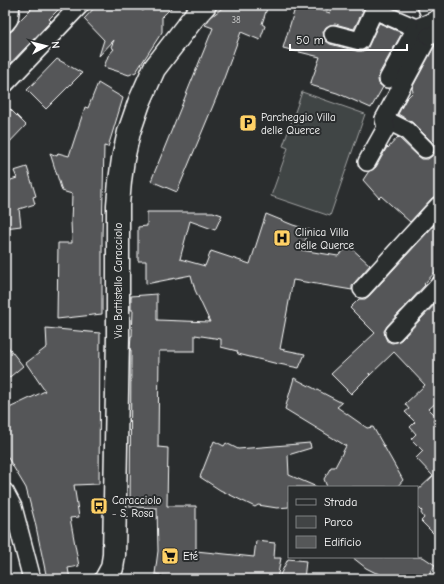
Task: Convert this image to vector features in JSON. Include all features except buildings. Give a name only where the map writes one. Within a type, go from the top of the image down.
[{"type":"main road","name":"Via Battistello Caracciolo","points":[[106,579],[112,568],[114,555],[118,336],[118,205],[123,159],[129,132],[139,103],[154,69],[205,5]]},
{"type":"street","points":[[5,24],[9,19],[11,5]]},
{"type":"street","points":[[5,84],[80,5]]},
{"type":"street","points":[[367,162],[386,128],[384,119],[432,28],[426,5]]},
{"type":"street","points":[[333,34],[360,41],[374,10],[432,28]]},
{"type":"street","points":[[388,79],[432,28]]},
{"type":"street","points":[[384,119],[406,130],[425,149]]},
{"type":"street","points":[[362,289],[439,205]]},
{"type":"street","points":[[394,333],[439,285]]},
{"type":"street","points":[[5,492],[13,507],[12,523],[32,579]]},
{"type":"green space","points":[[302,92],[365,114],[330,216],[271,196],[288,148],[283,146]]},
{"type":"place","name":"Parcheggio Villa delle Querce","points":[[248,123]]},
{"type":"place","name":"Clinica Villa delle Querce","points":[[282,238]]},
{"type":"place","name":"Caracciolo - S. Rosa","points":[[99,506]]},
{"type":"place","name":"Eté","points":[[170,556]]}]
